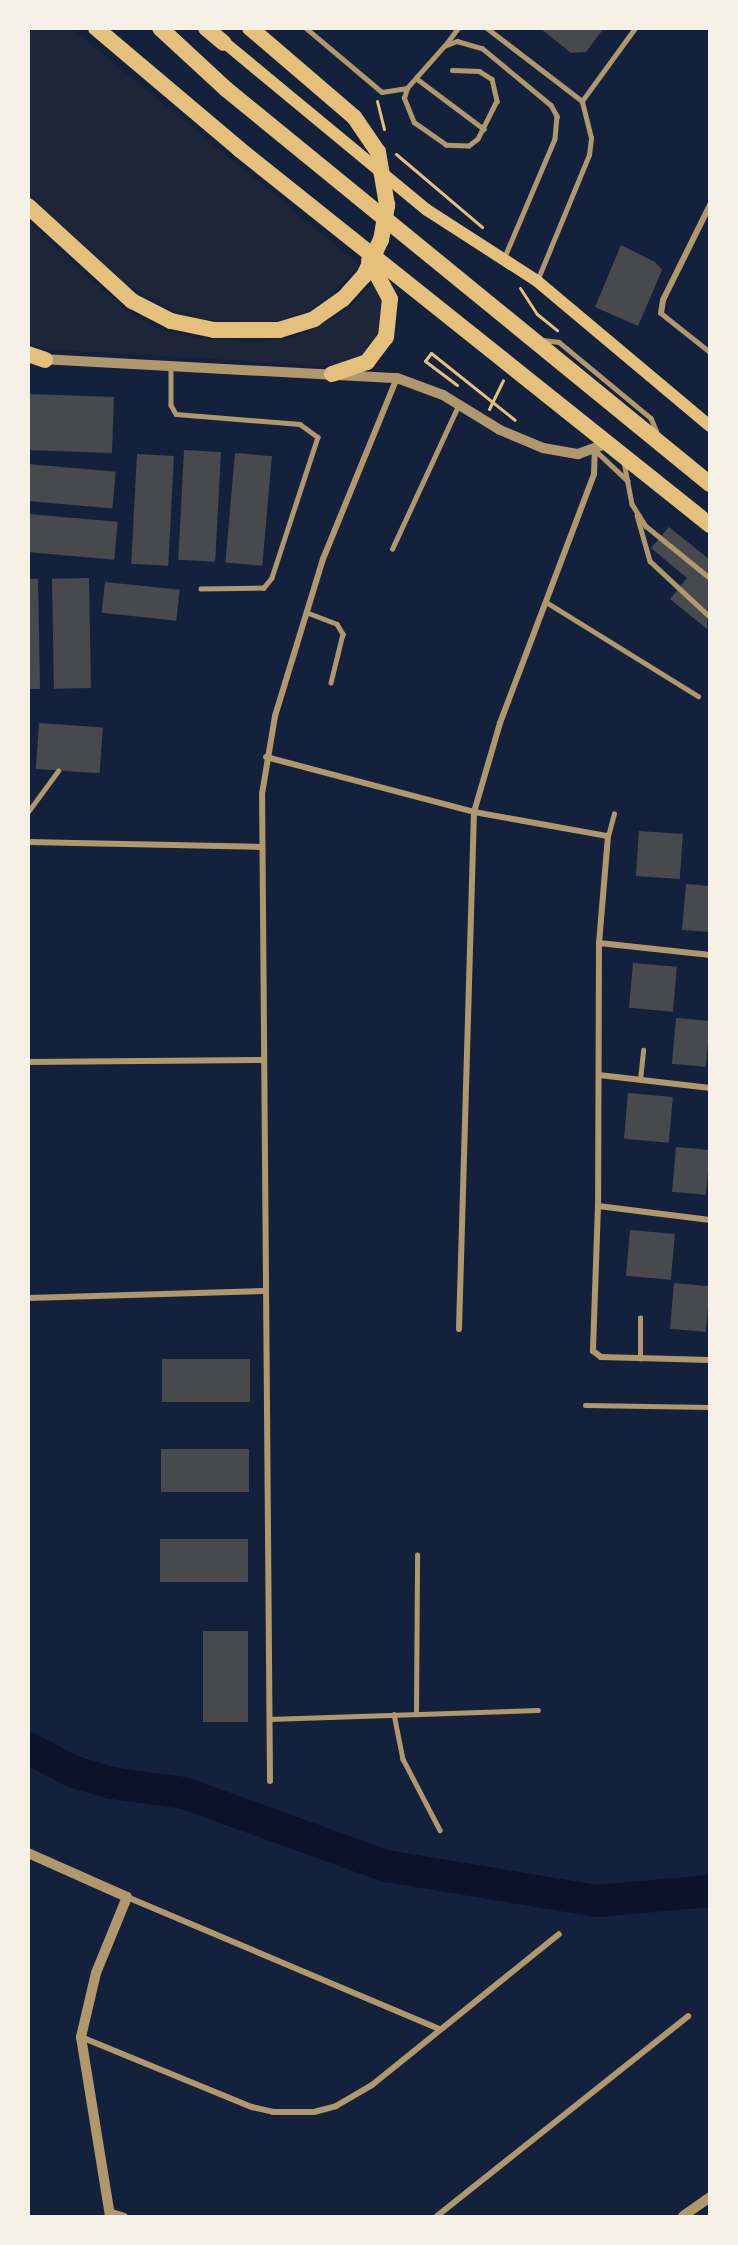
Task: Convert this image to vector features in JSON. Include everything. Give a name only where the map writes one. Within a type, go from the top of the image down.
[{"type":"highway","points":[[160,28],[226,89],[710,484]]},
{"type":"highway","points":[[208,28],[224,43]]},
{"type":"highway","points":[[28,206],[132,301],[171,321],[214,330],[262,332],[295,327],[330,309],[364,276],[381,240],[387,205],[378,152],[354,117],[250,28]]},
{"type":"highway","points":[[97,29],[602,447],[622,454],[710,525]]},
{"type":"highway","points":[[332,374],[367,362],[381,347],[390,325],[390,299],[385,285],[358,245]]},
{"type":"main road","points":[[224,43],[427,210],[537,281],[710,426]]},
{"type":"street","points":[[661,313],[663,300],[710,206]]},
{"type":"street","points":[[34,357],[397,378],[459,404],[500,430],[543,448],[578,454],[602,447]]},
{"type":"street","points":[[270,1781],[261,847],[266,757],[323,559],[397,378]]},
{"type":"street","points":[[459,1329],[474,812],[482,774],[602,447]]},
{"type":"street","points":[[266,757],[474,812],[608,836],[599,943],[598,1206],[593,1351],[597,1357],[710,1360]]},
{"type":"street","points":[[28,842],[261,847]]},
{"type":"street","points":[[599,943],[710,955]]},
{"type":"street","points":[[28,1062],[263,1060]]},
{"type":"street","points":[[599,1075],[710,1088]]},
{"type":"street","points":[[598,1206],[710,1220]]},
{"type":"street","points":[[28,1298],[264,1291]]},
{"type":"street","points":[[28,1853],[439,2029]]},
{"type":"street","points":[[124,2217],[110,2214],[81,2037],[96,1973],[127,1897]]},
{"type":"street","points":[[81,2037],[252,2107],[295,2113],[336,2106],[352,2098],[560,1934]]},
{"type":"street","points":[[437,2217],[688,2016]]},
{"type":"street","points":[[683,2217],[710,2197]]},
{"type":"lane","points":[[306,28],[382,92],[407,88],[458,28]]},
{"type":"lane","points":[[487,28],[582,101],[591,138],[589,155],[537,281]]},
{"type":"lane","points":[[582,101],[635,28]]},
{"type":"lane","points":[[444,46],[457,41],[482,48],[551,105],[556,116],[555,139],[504,259]]},
{"type":"lane","points":[[407,88],[406,111],[414,123],[446,146],[469,146],[484,129],[497,101],[492,79],[479,71],[452,70]]},
{"type":"lane","points":[[416,78],[484,129]]},
{"type":"lane","points":[[661,313],[710,352]]},
{"type":"lane","points":[[171,366],[171,405],[176,414],[300,424],[318,436],[272,578],[264,588],[201,589]]},
{"type":"lane","points":[[392,549],[459,404]]},
{"type":"lane","points":[[602,447],[628,481]]},
{"type":"lane","points":[[622,454],[650,561],[710,616]]},
{"type":"lane","points":[[637,512],[645,526],[710,578]]},
{"type":"lane","points":[[546,602],[698,696]]},
{"type":"lane","points":[[306,612],[337,624],[343,634],[330,683]]},
{"type":"lane","points":[[28,812],[58,771]]},
{"type":"lane","points":[[608,836],[614,814]]},
{"type":"lane","points":[[640,1080],[642,1050]]},
{"type":"lane","points":[[640,1317],[640,1359]]},
{"type":"lane","points":[[585,1405],[710,1407]]},
{"type":"lane","points":[[416,1713],[417,1555]]},
{"type":"lane","points":[[269,1719],[538,1710]]},
{"type":"lane","points":[[394,1714],[403,1759],[440,1830]]},
{"type":"path","points":[[373,85],[387,139]]},
{"type":"path","points":[[391,150],[477,218]]},
{"type":"path","points":[[461,388],[425,361],[431,353],[515,419]]},
{"type":"path","points":[[479,402],[488,409]]},
{"type":"shaded area","points":[[28,29],[72,29],[359,264],[355,271],[311,310],[278,321],[200,319],[179,313],[123,283],[29,195]]},
{"type":"shaded area","points":[[28,223],[126,311],[157,328],[197,338],[256,342],[294,338],[343,313],[377,279],[385,297],[381,329],[361,356],[333,366],[56,350],[29,344]]},
{"type":"building","points":[[540,28],[604,28],[586,52],[571,53]]},
{"type":"building","points":[[621,245],[655,262],[662,270],[638,326],[595,307]]},
{"type":"building","points":[[28,394],[114,397],[112,453],[28,450]]},
{"type":"building","points":[[184,450],[221,452],[215,562],[178,560]]},
{"type":"building","points":[[235,453],[272,456],[262,566],[225,563]]},
{"type":"building","points":[[137,454],[174,456],[168,566],[131,564]]},
{"type":"building","points":[[28,464],[116,472],[112,509],[28,501]]},
{"type":"building","points":[[28,514],[118,522],[114,560],[28,552]]},
{"type":"building","points":[[669,527],[710,560],[707,629],[670,599],[687,578],[651,548]]},
{"type":"building","points":[[89,578],[91,688],[54,689],[52,579]]},
{"type":"building","points":[[28,579],[38,579],[40,689],[28,689]]},
{"type":"building","points":[[105,582],[180,590],[176,621],[102,613]]},
{"type":"building","points":[[39,723],[103,727],[100,773],[36,769]]},
{"type":"building","points":[[639,831],[683,834],[680,879],[636,876]]},
{"type":"building","points":[[686,884],[710,886],[710,932],[682,930]]},
{"type":"building","points":[[633,963],[677,967],[673,1012],[629,1008]]},
{"type":"building","points":[[676,1018],[710,1021],[706,1067],[672,1064]]},
{"type":"building","points":[[628,1093],[673,1097],[669,1143],[624,1139]]},
{"type":"building","points":[[676,1147],[710,1150],[706,1195],[672,1192]]},
{"type":"building","points":[[630,1230],[675,1234],[671,1280],[626,1276]]},
{"type":"building","points":[[674,1283],[710,1286],[706,1332],[670,1329]]},
{"type":"building","points":[[162,1359],[250,1359],[250,1402],[162,1402]]},
{"type":"building","points":[[161,1449],[249,1449],[249,1492],[161,1492]]},
{"type":"building","points":[[160,1539],[248,1539],[248,1582],[160,1582]]},
{"type":"building","points":[[203,1631],[248,1631],[248,1722],[203,1722]]},
{"type":"waterway","points":[[28,1748],[74,1772],[112,1783],[184,1793],[386,1866],[597,1901],[710,1891]]}]
